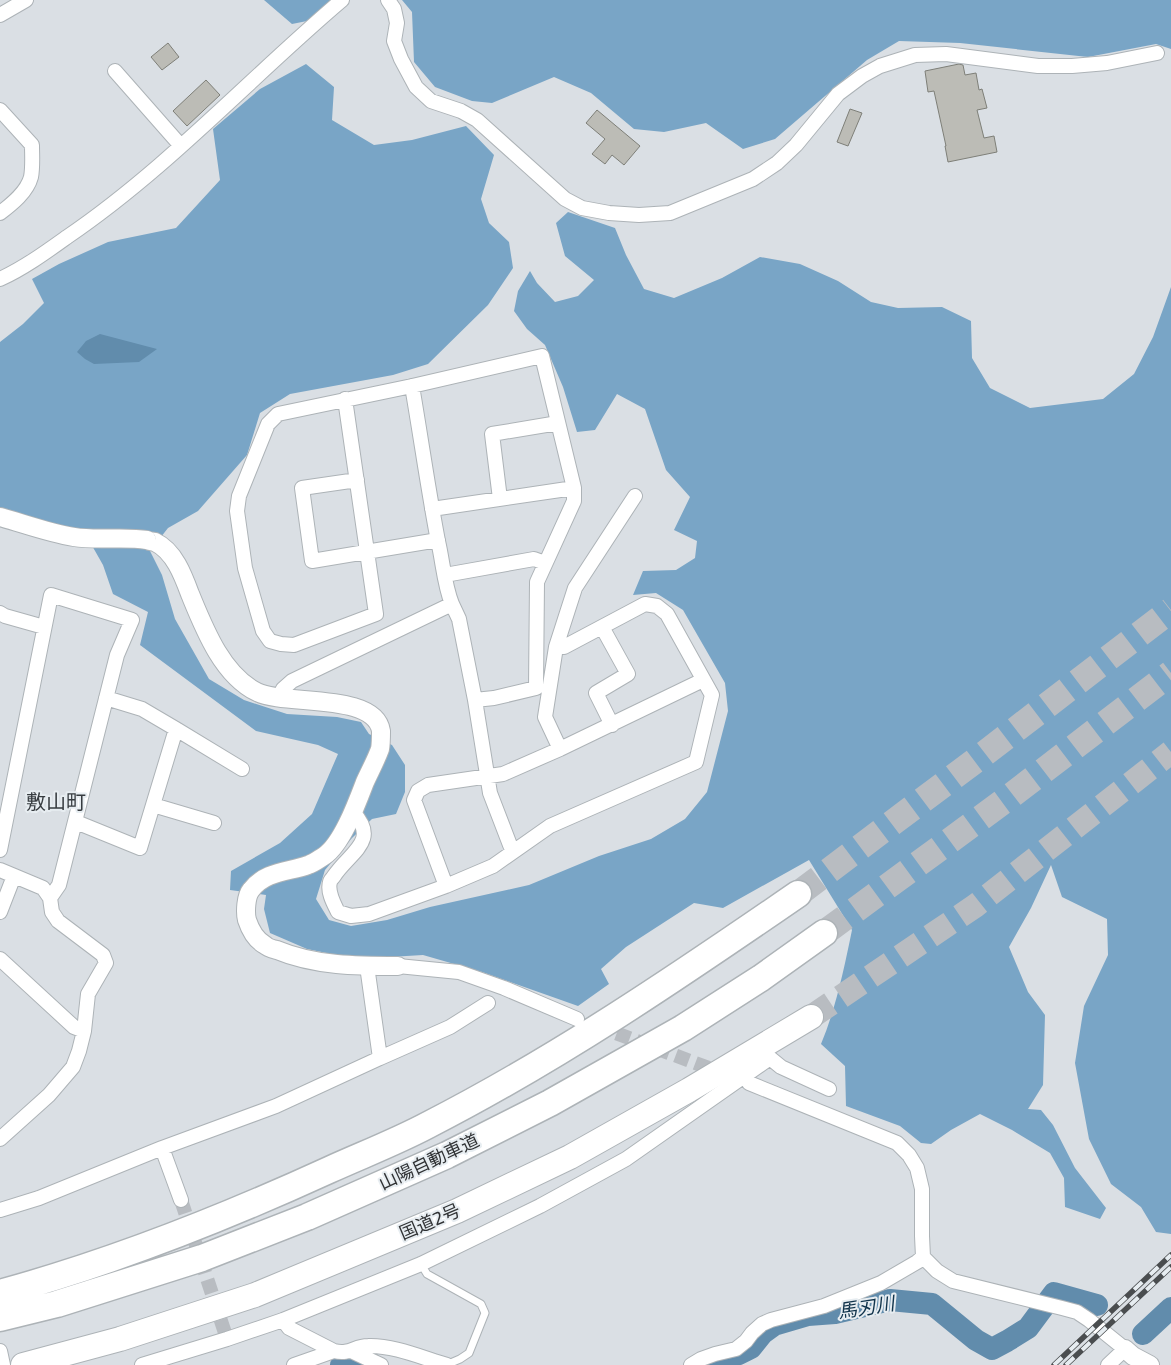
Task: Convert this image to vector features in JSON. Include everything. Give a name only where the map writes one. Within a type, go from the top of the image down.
[{"type":"highway","name":"山陽自動車道","points":[[1,1309],[42,1281],[182,1234],[288,1189],[426,1126],[496,1088],[590,1032],[718,949],[798,894]]},
{"type":"highway","name":"山陽自動車道","points":[[1,1309],[57,1304],[202,1258],[307,1217],[447,1155],[550,1103],[683,1028],[761,978],[824,933]]},
{"type":"highway","name":"国道2号","points":[[23,1365],[120,1339],[256,1295],[457,1211],[570,1157],[697,1085],[811,1017]]},
{"type":"street","points":[[0,15],[26,0]]},
{"type":"street","points":[[0,280],[36,259],[96,217],[147,176],[303,33],[342,0]]},
{"type":"street","points":[[388,0],[394,10],[397,23],[394,41],[401,59],[416,86],[431,101],[461,111],[477,120],[565,199],[582,208],[609,213],[639,215],[670,213],[753,180],[784,157],[838,94],[862,76],[880,66],[915,55],[946,54],[1038,66],[1072,66],[1108,63],[1157,53]]},
{"type":"street","points":[[115,71],[180,146]]},
{"type":"street","points":[[0,110],[32,145],[31,177],[26,188],[13,203],[0,213]]},
{"type":"street","points":[[345,399],[376,614],[294,645],[281,644],[270,640],[263,631],[245,568],[237,511],[239,496],[268,424],[278,414],[345,399],[412,386],[542,356],[574,488],[574,501],[537,582],[536,688],[494,698],[475,700]]},
{"type":"street","points":[[412,386],[447,591],[459,619],[475,700],[490,793],[514,851]]},
{"type":"street","points":[[500,499],[492,434],[558,423]]},
{"type":"street","points":[[357,480],[302,488],[312,560],[438,540]]},
{"type":"street","points":[[432,509],[574,488]]},
{"type":"street","points":[[560,749],[545,717],[556,647],[575,588],[635,496]]},
{"type":"street","points":[[0,517],[43,530],[76,537],[137,538],[155,542],[172,556],[182,574],[206,632],[218,654],[235,675],[249,687],[258,693],[278,699],[341,704],[362,710],[374,718],[381,729],[381,746],[338,842],[326,855],[309,865],[282,871],[263,879],[250,890],[245,912],[250,929],[264,945],[288,955],[324,962],[459,972],[504,988],[577,1019]]},
{"type":"street","points":[[445,575],[534,559],[545,563]]},
{"type":"street","points":[[0,850],[51,595],[132,620],[117,655],[59,885],[50,898]]},
{"type":"street","points":[[278,699],[283,689],[292,681],[452,604]]},
{"type":"street","points":[[353,812],[360,820],[364,832],[360,848],[339,868],[330,882],[331,898],[338,912],[351,916],[369,914],[446,886],[493,866],[550,826],[696,762],[712,695],[667,614],[657,606],[645,604],[564,647],[556,647]]},
{"type":"street","points":[[0,613],[44,627]]},
{"type":"street","points":[[602,627],[628,674],[596,692],[612,725]]},
{"type":"street","points":[[446,886],[414,800],[418,791],[428,785],[503,774],[612,725],[703,680]]},
{"type":"street","points":[[106,698],[142,709],[242,769]]},
{"type":"street","points":[[76,822],[140,848],[176,728]]},
{"type":"street","points":[[153,805],[214,823]]},
{"type":"street","points":[[0,870],[42,888],[50,898],[52,912],[58,921],[103,955],[106,963],[88,994],[84,1032],[73,1067],[49,1095],[0,1139]]},
{"type":"street","points":[[0,912],[14,876]]},
{"type":"street","points":[[0,959],[74,1027],[84,1032]]},
{"type":"street","points":[[367,966],[380,1058]]},
{"type":"street","points":[[0,1210],[40,1198],[162,1148],[276,1106],[450,1027],[488,1002]]},
{"type":"street","points":[[142,1365],[283,1320],[421,1264],[540,1206],[626,1159],[770,1058],[781,1067],[829,1089]]},
{"type":"street","points":[[749,1083],[897,1143],[909,1155],[917,1168],[922,1189],[923,1257],[937,1271],[953,1281],[1077,1312],[1133,1356],[1150,1365]]},
{"type":"street","points":[[162,1148],[181,1200]]},
{"type":"street","points":[[691,1365],[715,1354],[736,1349],[762,1324],[824,1306],[880,1283],[923,1257]]},
{"type":"street","points":[[283,1320],[289,1328],[334,1351],[342,1353],[366,1346],[382,1347],[447,1365]]},
{"type":"street","points":[[1108,1365],[1125,1349]]},
{"type":"street","points":[[0,1351],[3,1365]]},
{"type":"street","points":[[294,1365],[334,1351]]},
{"type":"street","points":[[351,1351],[381,1365]]},
{"type":"lane","points":[[421,1264],[427,1274],[481,1304],[485,1314],[469,1353],[460,1360],[447,1365]]},
{"type":"shaded area","points":[[264,0],[333,0],[307,21],[292,24]]},
{"type":"shaded area","points":[[402,0],[1171,0],[1171,49],[1156,44],[1088,57],[960,43],[899,41],[867,60],[775,139],[743,149],[706,123],[664,132],[634,129],[591,93],[554,77],[492,103],[472,101],[435,87],[414,62],[412,12]]},
{"type":"shaded area","points":[[306,64],[334,87],[332,120],[374,145],[412,140],[466,126],[494,155],[481,199],[489,223],[509,242],[513,268],[488,305],[428,364],[393,375],[290,394],[260,413],[247,455],[198,511],[168,528],[150,551],[162,575],[175,619],[209,679],[244,700],[287,714],[337,717],[361,722],[369,734],[392,745],[405,765],[405,792],[396,814],[372,819],[352,838],[325,870],[316,899],[329,920],[351,926],[387,920],[430,907],[529,885],[599,856],[651,839],[685,819],[707,792],[728,711],[725,683],[683,610],[656,593],[633,595],[643,571],[676,570],[695,558],[697,541],[674,530],[690,497],[666,470],[645,409],[617,394],[595,430],[577,432],[563,387],[545,345],[527,329],[514,311],[518,291],[530,271],[537,283],[555,302],[578,296],[594,280],[565,256],[556,223],[568,212],[615,228],[626,255],[644,289],[674,298],[722,278],[760,257],[800,264],[838,281],[871,302],[898,308],[942,307],[971,321],[972,358],[990,388],[1030,408],[1103,399],[1134,374],[1153,337],[1171,287],[1171,1234],[1156,1232],[1141,1207],[1111,1184],[1089,1139],[1075,1063],[1084,1006],[1108,955],[1107,919],[1062,897],[1051,865],[1031,908],[1009,947],[1028,992],[1045,1015],[1043,1085],[1028,1109],[1041,1110],[1053,1125],[1075,1168],[1106,1208],[1100,1219],[1065,1207],[1064,1178],[1050,1153],[1012,1130],[980,1114],[931,1144],[921,1143],[900,1126],[846,1106],[845,1066],[821,1044],[843,974],[852,930],[809,860],[723,908],[694,903],[626,947],[601,969],[609,984],[578,1006],[482,972],[423,955],[356,959],[307,949],[270,933],[264,909],[266,895],[230,890],[231,871],[280,843],[312,814],[338,754],[318,745],[256,731],[140,645],[148,612],[113,594],[103,565],[86,535],[5,509],[0,510],[0,342],[23,324],[44,303],[32,279],[59,264],[108,242],[176,228],[220,180],[213,129],[260,89]]},
{"type":"shaded area","points":[[100,334],[157,349],[139,362],[94,364],[77,352],[86,341]]},
{"type":"building","points":[[168,43],[179,57],[162,70],[151,57]]},
{"type":"building","points":[[959,64],[963,65],[965,75],[976,73],[979,90],[982,89],[987,108],[977,110],[984,138],[994,136],[997,152],[948,162],[934,91],[928,92],[925,71]]},
{"type":"building","points":[[206,80],[220,95],[187,126],[173,111]]},
{"type":"building","points":[[850,109],[862,113],[848,146],[837,142]]},
{"type":"building","points":[[597,110],[640,146],[624,165],[612,155],[605,164],[592,154],[605,139],[586,123]]},
{"type":"waterway","name":"馬刃川","points":[[716,1359],[739,1354],[751,1348],[763,1333],[774,1325],[808,1315],[835,1313],[890,1300],[932,1304],[976,1340],[992,1349],[1028,1328],[1054,1293],[1097,1305]]},
{"type":"waterway","name":"馬刃川","points":[[1143,1334],[1171,1308]]},
{"type":"waterway","name":"馬刃川","points":[[341,1365],[356,1362],[363,1365]]},
{"type":"tunnel","points":[[798,894],[1171,610]]},
{"type":"tunnel","points":[[824,933],[1008,798],[1171,673]]},
{"type":"tunnel","points":[[811,1017],[975,906],[1171,752]]},
{"type":"tunnel","points":[[597,1026],[722,1073]]},
{"type":"tunnel","points":[[181,1200],[227,1339]]},
{"type":"railway","points":[[1054,1365],[1171,1255]]},
{"type":"railway","points":[[1066,1365],[1171,1267]]},
{"type":"district","name":"敷山町","points":[[56,802]]}]
